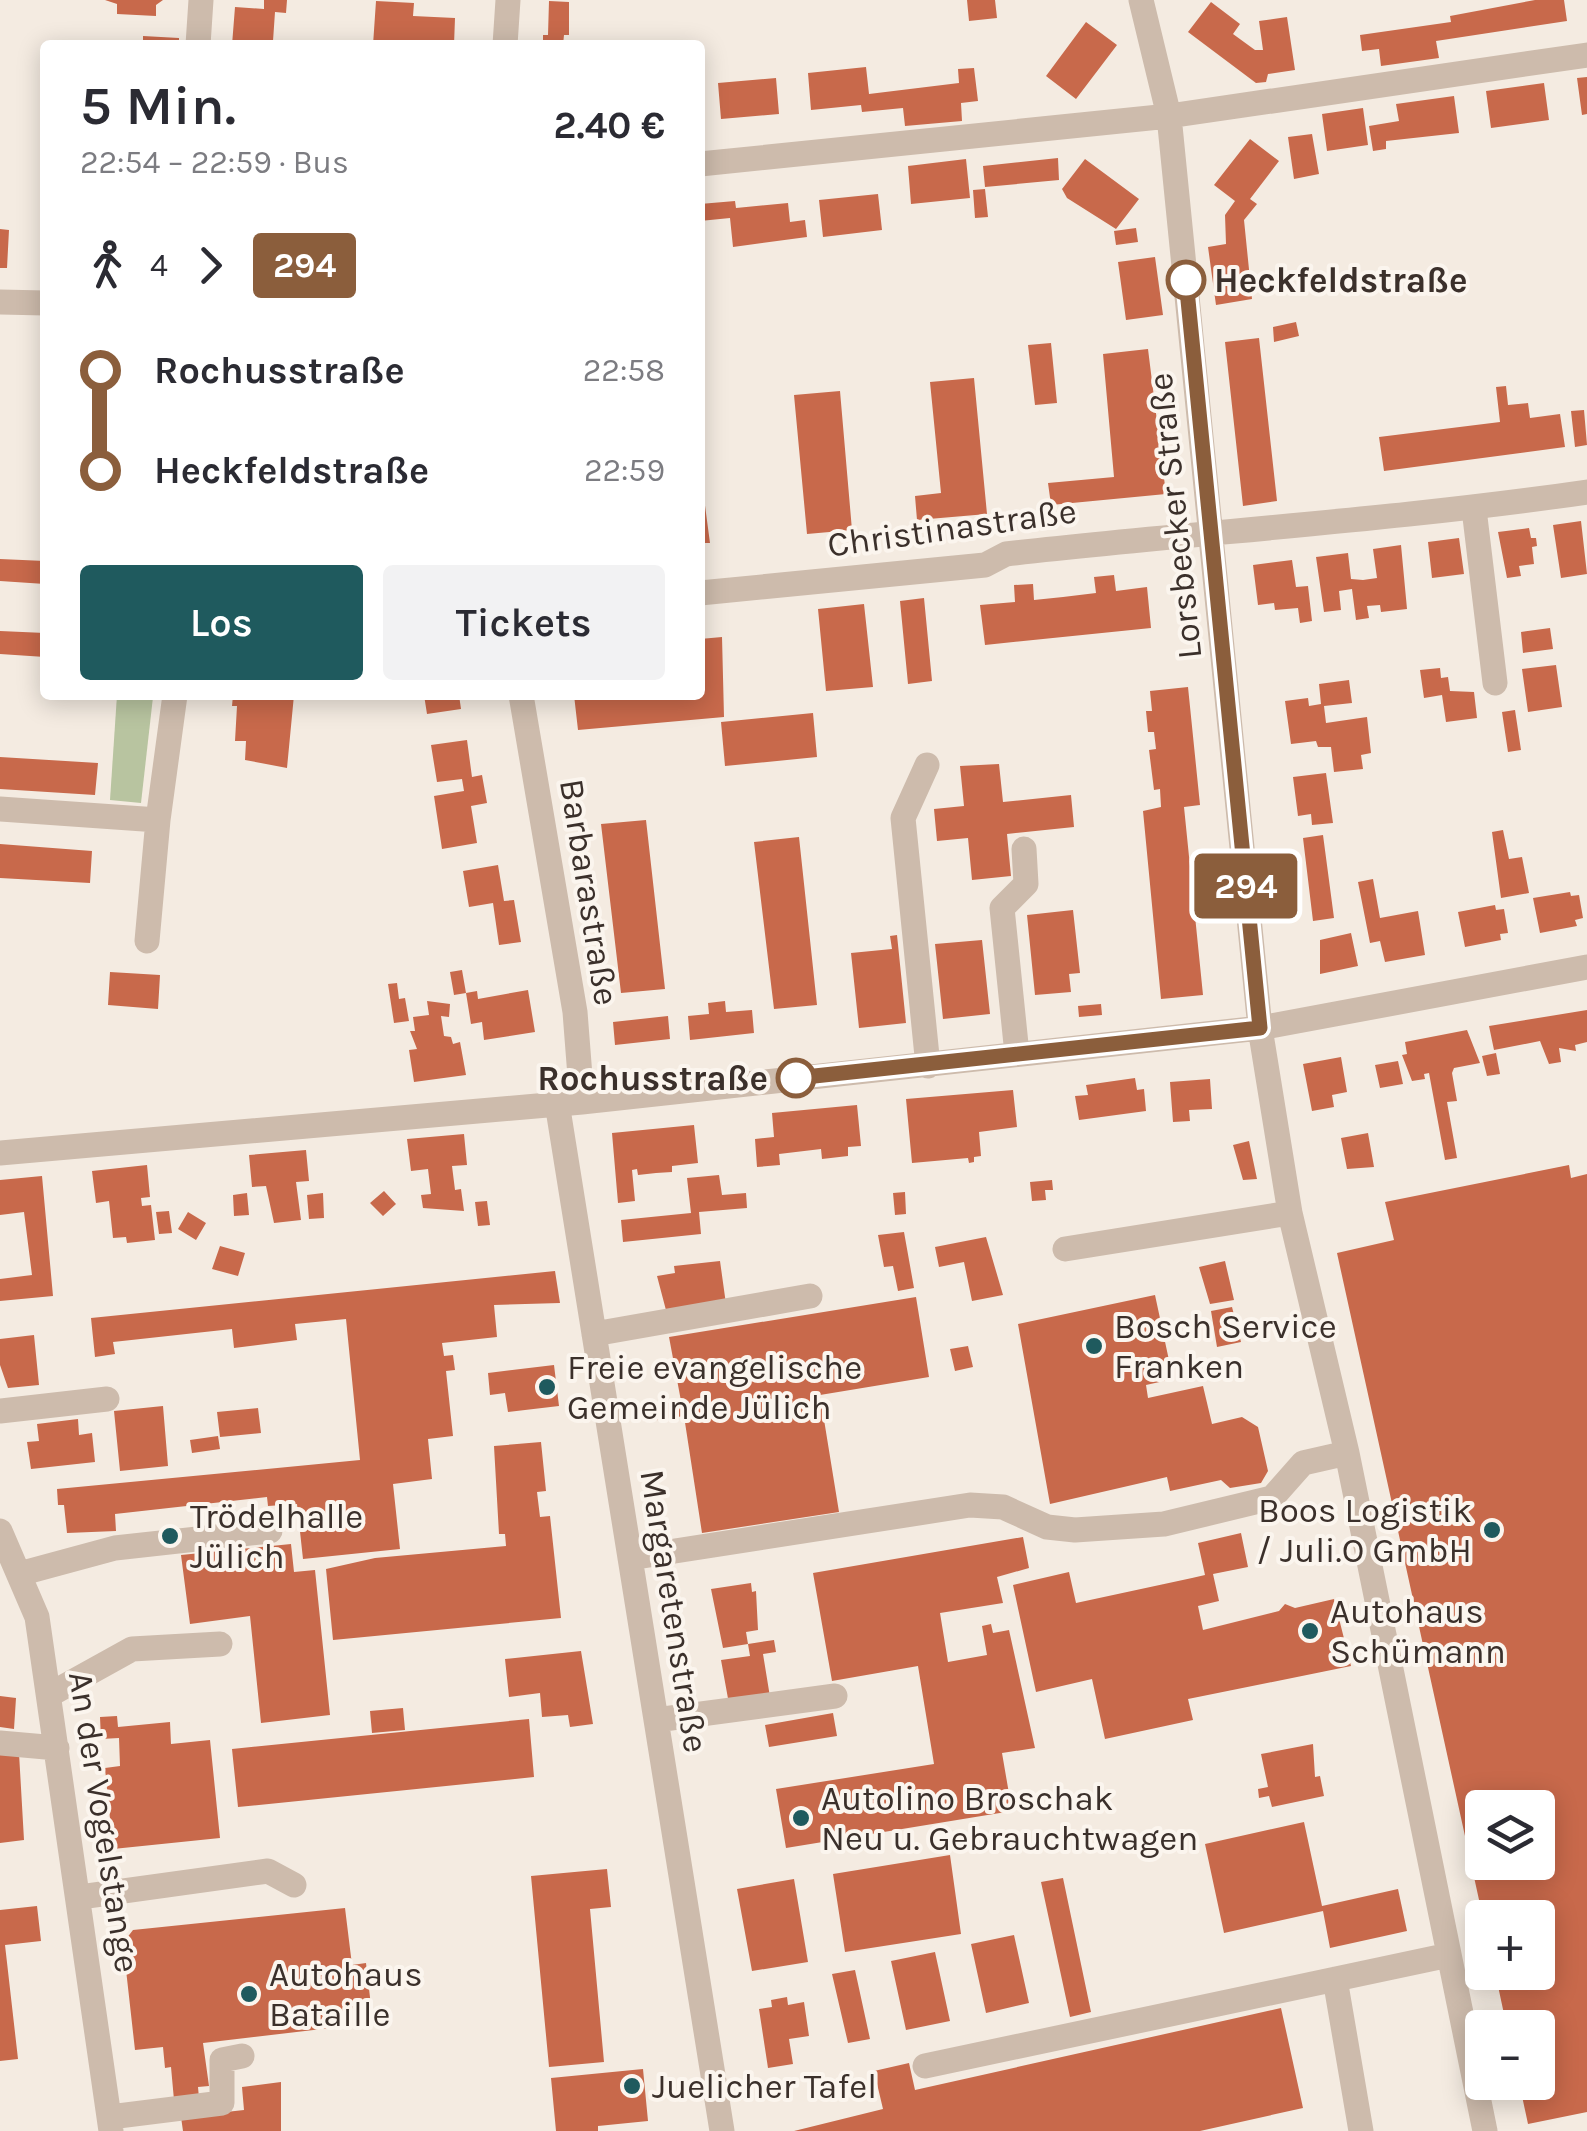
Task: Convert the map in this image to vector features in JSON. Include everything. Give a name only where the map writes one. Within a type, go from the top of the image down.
[{"type":"street","points":[[198,40],[201,0]]},
{"type":"street","points":[[505,40],[508,0]]},
{"type":"street","name":"Lorsbecker Straße","points":[[1142,0],[1169,116],[1260,1028],[1290,1213],[1347,1453],[1484,2131]]},
{"type":"street","points":[[705,163],[1169,116],[1587,55]]},
{"type":"street","points":[[0,302],[40,303]]},
{"type":"street","name":"Christinastraße","points":[[705,592],[985,565],[1006,554],[1212,530],[1474,508],[1587,492]]},
{"type":"street","points":[[1474,508],[1495,683]]},
{"type":"street","points":[[147,941],[174,700]]},
{"type":"street","name":"Barbarastraße","points":[[521,700],[576,1012],[570,1102]]},
{"type":"street","points":[[927,765],[902,818],[928,1066]]},
{"type":"street","points":[[0,809],[158,820]]},
{"type":"street","points":[[1017,1054],[1002,908],[1026,884],[1024,849]]},
{"type":"street","points":[[0,1153],[570,1102],[1260,1028],[1587,967]]},
{"type":"street","name":"Margaretenstraße","points":[[570,1102],[594,1334],[722,2131]]},
{"type":"street","points":[[1065,1249],[1290,1213]]},
{"type":"street","points":[[594,1334],[810,1296]]},
{"type":"street","points":[[0,1411],[107,1399]]},
{"type":"street","points":[[630,1558],[970,1505],[1003,1507],[1047,1527],[1075,1530],[1164,1524],[1272,1498],[1303,1463],[1347,1453]]},
{"type":"street","name":"An der Vogelstange","points":[[0,1530],[38,1616],[110,2124]]},
{"type":"street","points":[[19,1574],[115,1548],[270,1530]]},
{"type":"street","points":[[50,1696],[132,1649],[220,1644]]},
{"type":"street","points":[[656,1720],[835,1696]]},
{"type":"street","points":[[0,1743],[58,1748]]},
{"type":"street","points":[[80,1896],[268,1871],[294,1885]]},
{"type":"street","points":[[925,2066],[1449,1954]]},
{"type":"street","points":[[1335,1979],[1362,2131]]},
{"type":"street","points":[[110,2124],[222,2103],[222,2060],[242,2056]]},
{"type":"green space","points":[[117,700],[153,700],[141,803],[110,800]]},
{"type":"building","points":[[105,0],[163,0],[156,5],[156,16],[117,14],[117,4]]},
{"type":"building","points":[[264,0],[287,0],[286,13],[275,12],[273,40],[232,40],[235,7],[264,9]]},
{"type":"building","points":[[967,0],[995,0],[997,18],[969,21]]},
{"type":"building","points":[[1535,0],[1564,0],[1567,21],[1436,41],[1439,58],[1381,66],[1379,49],[1362,51],[1360,35],[1451,22],[1450,16]]},
{"type":"building","points":[[376,1],[414,3],[413,16],[455,18],[454,40],[373,40]]},
{"type":"building","points":[[549,1],[569,2],[569,35],[564,35],[564,40],[543,40],[543,35],[548,35]]},
{"type":"building","points":[[1211,2],[1240,24],[1233,34],[1255,50],[1263,50],[1259,21],[1287,17],[1295,70],[1268,74],[1266,82],[1256,83],[1188,32]]},
{"type":"building","points":[[1086,22],[1117,45],[1076,99],[1046,76]]},
{"type":"building","points":[[143,36],[179,38],[179,40],[143,40]]},
{"type":"building","points":[[866,67],[869,94],[959,83],[958,69],[974,68],[978,101],[961,103],[962,121],[905,126],[903,108],[862,112],[861,105],[811,110],[808,73]]},
{"type":"building","points":[[1587,77],[1587,114],[1582,115],[1577,78]]},
{"type":"building","points":[[776,78],[779,114],[721,119],[718,83]]},
{"type":"building","points":[[1544,83],[1549,120],[1491,128],[1486,91]]},
{"type":"building","points":[[1454,96],[1459,133],[1386,141],[1386,149],[1373,151],[1369,126],[1399,121],[1396,104]]},
{"type":"building","points":[[1363,108],[1368,145],[1327,151],[1322,114]]},
{"type":"building","points":[[1312,134],[1319,174],[1294,179],[1288,137]]},
{"type":"building","points":[[1250,139],[1279,161],[1250,199],[1257,204],[1244,220],[1252,299],[1216,305],[1208,247],[1226,244],[1225,215],[1235,201],[1214,185]]},
{"type":"building","points":[[1058,158],[1059,180],[985,187],[983,166]]},
{"type":"building","points":[[966,159],[970,198],[911,204],[908,166]]},
{"type":"building","points":[[1085,159],[1139,199],[1116,229],[1067,198],[1062,189]]},
{"type":"building","points":[[985,189],[988,217],[975,218],[973,190]]},
{"type":"building","points":[[878,194],[882,230],[823,237],[819,200]]},
{"type":"building","points":[[735,201],[736,208],[788,203],[790,222],[805,220],[807,237],[733,247],[730,218],[705,220],[705,204]]},
{"type":"building","points":[[1136,228],[1138,242],[1116,245],[1114,231]]},
{"type":"building","points":[[0,229],[9,230],[7,268],[0,268]]},
{"type":"building","points":[[1155,257],[1163,315],[1126,320],[1118,262]]},
{"type":"building","points":[[1296,322],[1299,336],[1274,342],[1273,327]]},
{"type":"building","points":[[1259,338],[1277,501],[1243,506],[1225,342]]},
{"type":"building","points":[[1051,343],[1057,403],[1035,405],[1028,345]]},
{"type":"building","points":[[1148,349],[1166,494],[1051,505],[1048,483],[1114,477],[1103,354]]},
{"type":"building","points":[[974,378],[987,514],[917,520],[915,496],[941,493],[930,382]]},
{"type":"building","points":[[1506,386],[1508,405],[1528,403],[1530,418],[1560,414],[1565,447],[1384,471],[1379,437],[1500,422],[1496,387]]},
{"type":"building","points":[[840,391],[852,530],[807,534],[794,395]]},
{"type":"building","points":[[1584,410],[1587,445],[1575,447],[1571,411]]},
{"type":"building","points":[[705,506],[710,543],[705,543]]},
{"type":"building","points":[[1581,521],[1587,574],[1561,578],[1553,525]]},
{"type":"building","points":[[1529,528],[1531,538],[1536,538],[1537,546],[1532,547],[1534,564],[1519,566],[1521,576],[1507,578],[1498,532]]},
{"type":"building","points":[[1459,538],[1464,574],[1432,578],[1428,542]]},
{"type":"building","points":[[1401,545],[1407,609],[1381,612],[1380,605],[1367,606],[1369,618],[1356,620],[1352,589],[1339,591],[1341,610],[1324,612],[1316,557],[1348,553],[1351,579],[1363,580],[1377,578],[1373,549]]},
{"type":"building","points":[[0,559],[40,561],[40,584],[0,581]]},
{"type":"building","points":[[1292,560],[1296,587],[1308,586],[1312,621],[1300,623],[1298,608],[1275,610],[1274,603],[1258,605],[1253,565]]},
{"type":"building","points":[[1114,575],[1116,591],[1147,587],[1151,628],[985,645],[980,605],[1015,602],[1014,585],[1033,584],[1034,600],[1096,593],[1094,577]]},
{"type":"building","points":[[924,598],[932,681],[908,684],[900,601]]},
{"type":"building","points":[[864,604],[873,687],[826,691],[818,609]]},
{"type":"building","points":[[1550,628],[1553,649],[1523,653],[1521,632]]},
{"type":"building","points":[[0,631],[40,633],[40,657],[0,654]]},
{"type":"building","points":[[722,637],[724,717],[578,730],[575,700],[705,700],[705,639]]},
{"type":"building","points":[[1556,665],[1562,707],[1528,712],[1522,669]]},
{"type":"building","points":[[1440,668],[1441,678],[1448,677],[1450,691],[1474,692],[1477,718],[1446,722],[1442,695],[1424,698],[1420,670]]},
{"type":"building","points":[[1349,680],[1352,703],[1324,706],[1326,723],[1367,717],[1371,753],[1361,755],[1363,769],[1334,772],[1331,747],[1318,747],[1316,741],[1291,744],[1285,701],[1308,698],[1309,706],[1321,704],[1319,684]]},
{"type":"building","points":[[1188,687],[1200,805],[1184,807],[1203,995],[1161,999],[1143,811],[1161,807],[1160,789],[1154,790],[1149,750],[1156,749],[1154,732],[1148,732],[1146,711],[1152,711],[1150,691]]},
{"type":"building","points":[[233,700],[294,700],[287,768],[245,760],[246,741],[235,741],[237,706],[232,706]]},
{"type":"building","points":[[425,700],[460,700],[461,709],[427,714]]},
{"type":"building","points":[[1515,710],[1521,750],[1508,752],[1502,712]]},
{"type":"building","points":[[813,713],[817,757],[725,766],[721,722]]},
{"type":"building","points":[[467,740],[472,777],[482,775],[487,803],[471,806],[477,843],[442,849],[434,796],[464,791],[462,779],[437,782],[431,745]]},
{"type":"building","points":[[0,757],[98,763],[95,795],[0,789]]},
{"type":"building","points":[[999,764],[1003,802],[1071,795],[1074,827],[1007,834],[1011,876],[972,880],[968,838],[937,841],[934,809],[964,806],[960,766]]},
{"type":"building","points":[[1326,773],[1333,823],[1312,825],[1311,814],[1298,816],[1293,777]]},
{"type":"building","points":[[646,820],[665,989],[621,993],[601,824]]},
{"type":"building","points":[[1503,830],[1509,859],[1522,857],[1529,893],[1501,898],[1492,832]]},
{"type":"building","points":[[1323,835],[1334,918],[1313,921],[1303,838]]},
{"type":"building","points":[[799,837],[817,1005],[774,1009],[754,842]]},
{"type":"building","points":[[0,844],[92,851],[90,883],[0,878]]},
{"type":"building","points":[[498,865],[504,901],[514,900],[521,942],[499,945],[493,903],[469,907],[463,871]]},
{"type":"building","points":[[1373,879],[1380,918],[1418,911],[1425,955],[1385,962],[1380,941],[1370,943],[1358,882]]},
{"type":"building","points":[[1570,892],[1571,896],[1579,895],[1583,918],[1575,920],[1577,926],[1540,933],[1533,898]]},
{"type":"building","points":[[1495,905],[1496,910],[1504,909],[1508,933],[1500,934],[1501,940],[1465,947],[1458,912]]},
{"type":"building","points":[[1073,910],[1080,973],[1069,974],[1071,992],[1035,995],[1027,915]]},
{"type":"building","points":[[1351,933],[1358,966],[1320,974],[1320,940]]},
{"type":"building","points":[[897,935],[906,1023],[859,1028],[851,953],[892,949],[890,936]]},
{"type":"building","points":[[982,940],[990,1014],[943,1019],[935,944]]},
{"type":"building","points":[[462,970],[466,993],[454,995],[450,972]]},
{"type":"building","points":[[110,972],[160,975],[158,1009],[108,1005]]},
{"type":"building","points":[[397,983],[399,999],[405,998],[409,1021],[394,1023],[388,984]]},
{"type":"building","points":[[528,990],[535,1032],[484,1040],[482,1022],[471,1024],[466,993],[477,991],[478,999]]},
{"type":"building","points":[[427,1001],[450,1004],[449,1017],[441,1016],[444,1036],[451,1037],[453,1044],[460,1042],[466,1075],[414,1082],[409,1050],[417,1049],[410,1031],[415,1031],[413,1017],[429,1015]]},
{"type":"building","points":[[725,1001],[726,1012],[752,1010],[754,1033],[690,1040],[688,1016],[709,1014],[708,1003]]},
{"type":"building","points":[[1101,1004],[1102,1015],[1079,1017],[1078,1006]]},
{"type":"building","points":[[1587,1010],[1587,1042],[1575,1045],[1576,1051],[1559,1048],[1561,1062],[1549,1064],[1540,1041],[1494,1050],[1489,1026]]},
{"type":"building","points":[[668,1016],[670,1039],[615,1045],[613,1022]]},
{"type":"building","points":[[1467,1030],[1480,1063],[1454,1068],[1452,1073],[1457,1101],[1447,1102],[1457,1158],[1445,1160],[1429,1073],[1424,1074],[1425,1079],[1412,1081],[1402,1055],[1407,1054],[1405,1042]]},
{"type":"building","points":[[1496,1053],[1500,1074],[1487,1076],[1482,1056]]},
{"type":"building","points":[[1341,1057],[1347,1092],[1332,1095],[1334,1107],[1312,1111],[1303,1064]]},
{"type":"building","points":[[1398,1061],[1403,1084],[1380,1088],[1375,1065]]},
{"type":"building","points":[[1135,1078],[1137,1090],[1144,1089],[1146,1111],[1079,1120],[1075,1096],[1088,1095],[1086,1085]]},
{"type":"building","points":[[1210,1079],[1212,1109],[1189,1110],[1190,1121],[1173,1122],[1170,1082]]},
{"type":"building","points":[[1013,1090],[1017,1127],[979,1132],[981,1156],[974,1157],[974,1162],[969,1163],[968,1158],[912,1163],[906,1099]]},
{"type":"building","points":[[857,1105],[861,1146],[848,1147],[848,1156],[822,1159],[821,1149],[779,1154],[780,1165],[757,1167],[755,1139],[774,1137],[772,1113]]},
{"type":"building","points":[[694,1125],[698,1163],[672,1166],[672,1172],[638,1175],[637,1169],[632,1170],[635,1201],[618,1203],[612,1133]]},
{"type":"building","points":[[1368,1133],[1374,1167],[1347,1169],[1341,1138]]},
{"type":"building","points":[[464,1134],[467,1165],[452,1166],[455,1190],[461,1189],[464,1211],[423,1208],[421,1195],[431,1194],[428,1169],[411,1171],[407,1139]]},
{"type":"building","points":[[1249,1141],[1257,1179],[1243,1180],[1233,1145]]},
{"type":"building","points":[[306,1150],[309,1181],[296,1182],[301,1220],[274,1223],[266,1186],[252,1187],[249,1155]]},
{"type":"building","points":[[147,1165],[150,1197],[141,1198],[142,1206],[151,1205],[155,1240],[127,1243],[126,1237],[113,1238],[109,1201],[96,1203],[92,1171]]},
{"type":"building","name":"Boos Logistik / Juli.O GmbH","points":[[1569,1165],[1571,1178],[1587,1174],[1587,2112],[1528,2124],[1523,2100],[1555,2100],[1555,2010],[1503,2010],[1499,1990],[1555,1990],[1555,1900],[1479,1900],[1475,1880],[1555,1880],[1555,1790],[1465,1790],[1465,1836],[1337,1253],[1394,1240],[1385,1202]]},
{"type":"building","points":[[719,1175],[722,1195],[746,1193],[747,1208],[699,1212],[701,1234],[623,1242],[621,1220],[691,1213],[687,1178]]},
{"type":"building","points":[[42,1176],[53,1296],[0,1301],[0,1279],[32,1275],[24,1212],[0,1215],[0,1180]]},
{"type":"building","points":[[1052,1180],[1053,1190],[1045,1190],[1046,1200],[1032,1201],[1030,1182]]},
{"type":"building","points":[[384,1191],[396,1204],[383,1216],[370,1203]]},
{"type":"building","points":[[905,1192],[906,1214],[895,1215],[893,1193]]},
{"type":"building","points":[[247,1193],[249,1215],[234,1216],[233,1195]]},
{"type":"building","points":[[323,1193],[324,1218],[309,1219],[307,1195]]},
{"type":"building","points":[[487,1201],[490,1225],[478,1226],[475,1202]]},
{"type":"building","points":[[169,1211],[172,1233],[159,1234],[156,1212]]},
{"type":"building","points":[[188,1212],[206,1223],[196,1240],[178,1229]]},
{"type":"building","points":[[904,1232],[914,1288],[898,1291],[893,1266],[884,1267],[878,1235]]},
{"type":"building","points":[[986,1237],[1003,1295],[972,1301],[964,1262],[939,1267],[935,1247]]},
{"type":"building","points":[[220,1246],[245,1253],[238,1276],[212,1269]]},
{"type":"building","points":[[720,1261],[726,1304],[667,1314],[657,1276],[675,1273],[674,1266]]},
{"type":"building","points":[[1225,1261],[1234,1300],[1210,1304],[1199,1267]]},
{"type":"building","points":[[555,1271],[560,1303],[494,1305],[497,1337],[442,1343],[444,1356],[453,1355],[455,1370],[446,1371],[453,1436],[428,1439],[432,1479],[393,1484],[400,1549],[303,1559],[297,1504],[268,1506],[267,1497],[115,1514],[116,1531],[67,1533],[64,1505],[58,1505],[57,1489],[360,1460],[346,1319],[295,1324],[297,1340],[234,1348],[232,1329],[113,1342],[115,1354],[95,1357],[91,1318]]},
{"type":"building","points":[[1155,1295],[1173,1379],[1146,1385],[1148,1398],[1203,1386],[1212,1424],[1242,1417],[1258,1427],[1268,1471],[1261,1483],[1230,1488],[1221,1480],[1170,1491],[1167,1477],[1050,1504],[1018,1324]]},
{"type":"building","points":[[916,1297],[929,1377],[820,1395],[839,1512],[702,1533],[684,1416],[645,1422],[642,1407],[681,1401],[669,1337]]},
{"type":"building","points":[[1232,1307],[1241,1342],[1217,1347],[1211,1311]]},
{"type":"building","points":[[34,1335],[39,1385],[8,1388],[0,1365],[0,1339]]},
{"type":"building","points":[[968,1346],[973,1367],[955,1371],[950,1349]]},
{"type":"building","points":[[554,1365],[559,1406],[508,1412],[505,1393],[490,1395],[488,1373]]},
{"type":"building","points":[[163,1406],[168,1466],[120,1471],[114,1411]]},
{"type":"building","points":[[258,1408],[261,1433],[220,1437],[217,1412]]},
{"type":"building","points":[[78,1419],[79,1435],[92,1433],[95,1462],[31,1469],[27,1442],[39,1441],[37,1424]]},
{"type":"building","points":[[218,1436],[220,1449],[192,1453],[190,1440]]},
{"type":"building","points":[[541,1442],[546,1491],[537,1492],[540,1517],[550,1516],[561,1618],[333,1640],[326,1569],[375,1558],[506,1546],[505,1534],[499,1534],[494,1446]]},
{"type":"building","points":[[1241,1533],[1248,1567],[1213,1574],[1219,1601],[1198,1606],[1203,1630],[1279,1611],[1285,1604],[1295,1608],[1334,1599],[1351,1666],[1188,1699],[1193,1720],[1105,1739],[1092,1679],[1036,1692],[1013,1585],[1069,1572],[1076,1603],[1192,1578],[1205,1575],[1198,1543]]},
{"type":"building","points":[[1023,1537],[1029,1568],[997,1577],[1003,1603],[940,1613],[948,1662],[987,1655],[982,1626],[991,1624],[993,1633],[1009,1630],[1035,1748],[1002,1753],[1012,1811],[786,1848],[776,1789],[934,1764],[918,1666],[832,1681],[813,1573]]},
{"type":"building","points":[[291,1544],[294,1572],[315,1570],[330,1715],[261,1723],[250,1616],[190,1624],[181,1555]]},
{"type":"building","points":[[751,1583],[752,1592],[756,1591],[758,1630],[746,1632],[748,1644],[723,1648],[711,1589]]},
{"type":"building","points":[[774,1640],[776,1652],[763,1654],[770,1697],[729,1704],[721,1660],[750,1656],[748,1644]]},
{"type":"building","points":[[581,1651],[593,1724],[570,1727],[568,1715],[542,1717],[540,1693],[509,1697],[505,1659]]},
{"type":"building","points":[[0,1696],[16,1698],[14,1729],[0,1727]]},
{"type":"building","points":[[403,1708],[405,1730],[372,1733],[370,1711]]},
{"type":"building","points":[[833,1713],[837,1736],[769,1747],[765,1725]]},
{"type":"building","points":[[117,1716],[118,1727],[170,1722],[171,1744],[210,1740],[220,1838],[113,1849],[105,1768],[120,1766],[119,1738],[101,1739],[100,1717]]},
{"type":"building","points":[[529,1719],[534,1777],[238,1807],[232,1749]]},
{"type":"building","points":[[1313,1744],[1315,1777],[1320,1776],[1324,1796],[1272,1807],[1269,1796],[1259,1798],[1258,1789],[1268,1787],[1261,1754]]},
{"type":"building","points":[[0,1751],[19,1753],[24,1840],[0,1843]]},
{"type":"building","points":[[1304,1822],[1322,1906],[1398,1889],[1407,1931],[1330,1948],[1323,1911],[1224,1933],[1205,1844]]},
{"type":"building","points":[[950,1855],[961,1934],[845,1952],[833,1874]]},
{"type":"building","points":[[607,1869],[611,1907],[590,1909],[604,2062],[549,2067],[531,1876]]},
{"type":"building","points":[[1063,1878],[1091,2012],[1070,2017],[1041,1882]]},
{"type":"building","points":[[794,1879],[808,1962],[752,1971],[737,1889]]},
{"type":"building","points":[[37,1906],[41,1941],[5,1945],[18,2059],[0,2061],[0,1910]]},
{"type":"building","name":"Autohaus Bataille","points":[[345,1908],[352,1965],[366,1963],[373,2023],[203,2043],[209,2086],[198,2087],[199,2098],[174,2100],[171,2067],[165,2068],[163,2047],[135,2050],[123,1943],[133,1930]]},
{"type":"building","points":[[1014,1935],[1029,2003],[986,2013],[971,1944]]},
{"type":"building","points":[[935,1952],[950,2021],[906,2030],[891,1961]]},
{"type":"building","points":[[855,1970],[870,2039],[848,2043],[832,1974]]},
{"type":"building","points":[[787,1997],[788,2005],[804,2002],[809,2036],[789,2039],[793,2064],[768,2068],[759,2009],[772,2007],[771,2000]]},
{"type":"building","points":[[1281,2008],[1303,2108],[1200,2131],[794,2131],[883,2109],[874,2071],[909,2063],[915,2090]]},
{"type":"building","points":[[643,2069],[648,2121],[598,2126],[598,2131],[556,2131],[551,2078]]},
{"type":"building","points":[[281,2082],[281,2131],[183,2131],[181,2117],[244,2110],[242,2087]]},
{"type":"bus line","name":"294","points":[[796,1078],[1260,1028],[1186,280]]},
{"type":"place","name":"Heckfeldstraße","points":[[1186,280]]},
{"type":"place","name":"Rochusstraße","points":[[796,1078]]},
{"type":"place","name":"Bosch Service Franken","points":[[1094,1346]]},
{"type":"place","name":"Freie evangelische Gemeinde Jülich","points":[[547,1387]]},
{"type":"place","name":"Boos Logistik / Juli.O GmbH","points":[[1492,1530]]},
{"type":"place","name":"Trödelhalle Jülich","points":[[170,1536]]},
{"type":"place","name":"Autohaus Schümann","points":[[1310,1631]]},
{"type":"place","name":"Autolino Broschak Neu u. Gebrauchtwagen","points":[[801,1818]]},
{"type":"place","name":"Autohaus Bataille","points":[[249,1994]]},
{"type":"place","name":"Juelicher Tafel","points":[[632,2086]]}]
